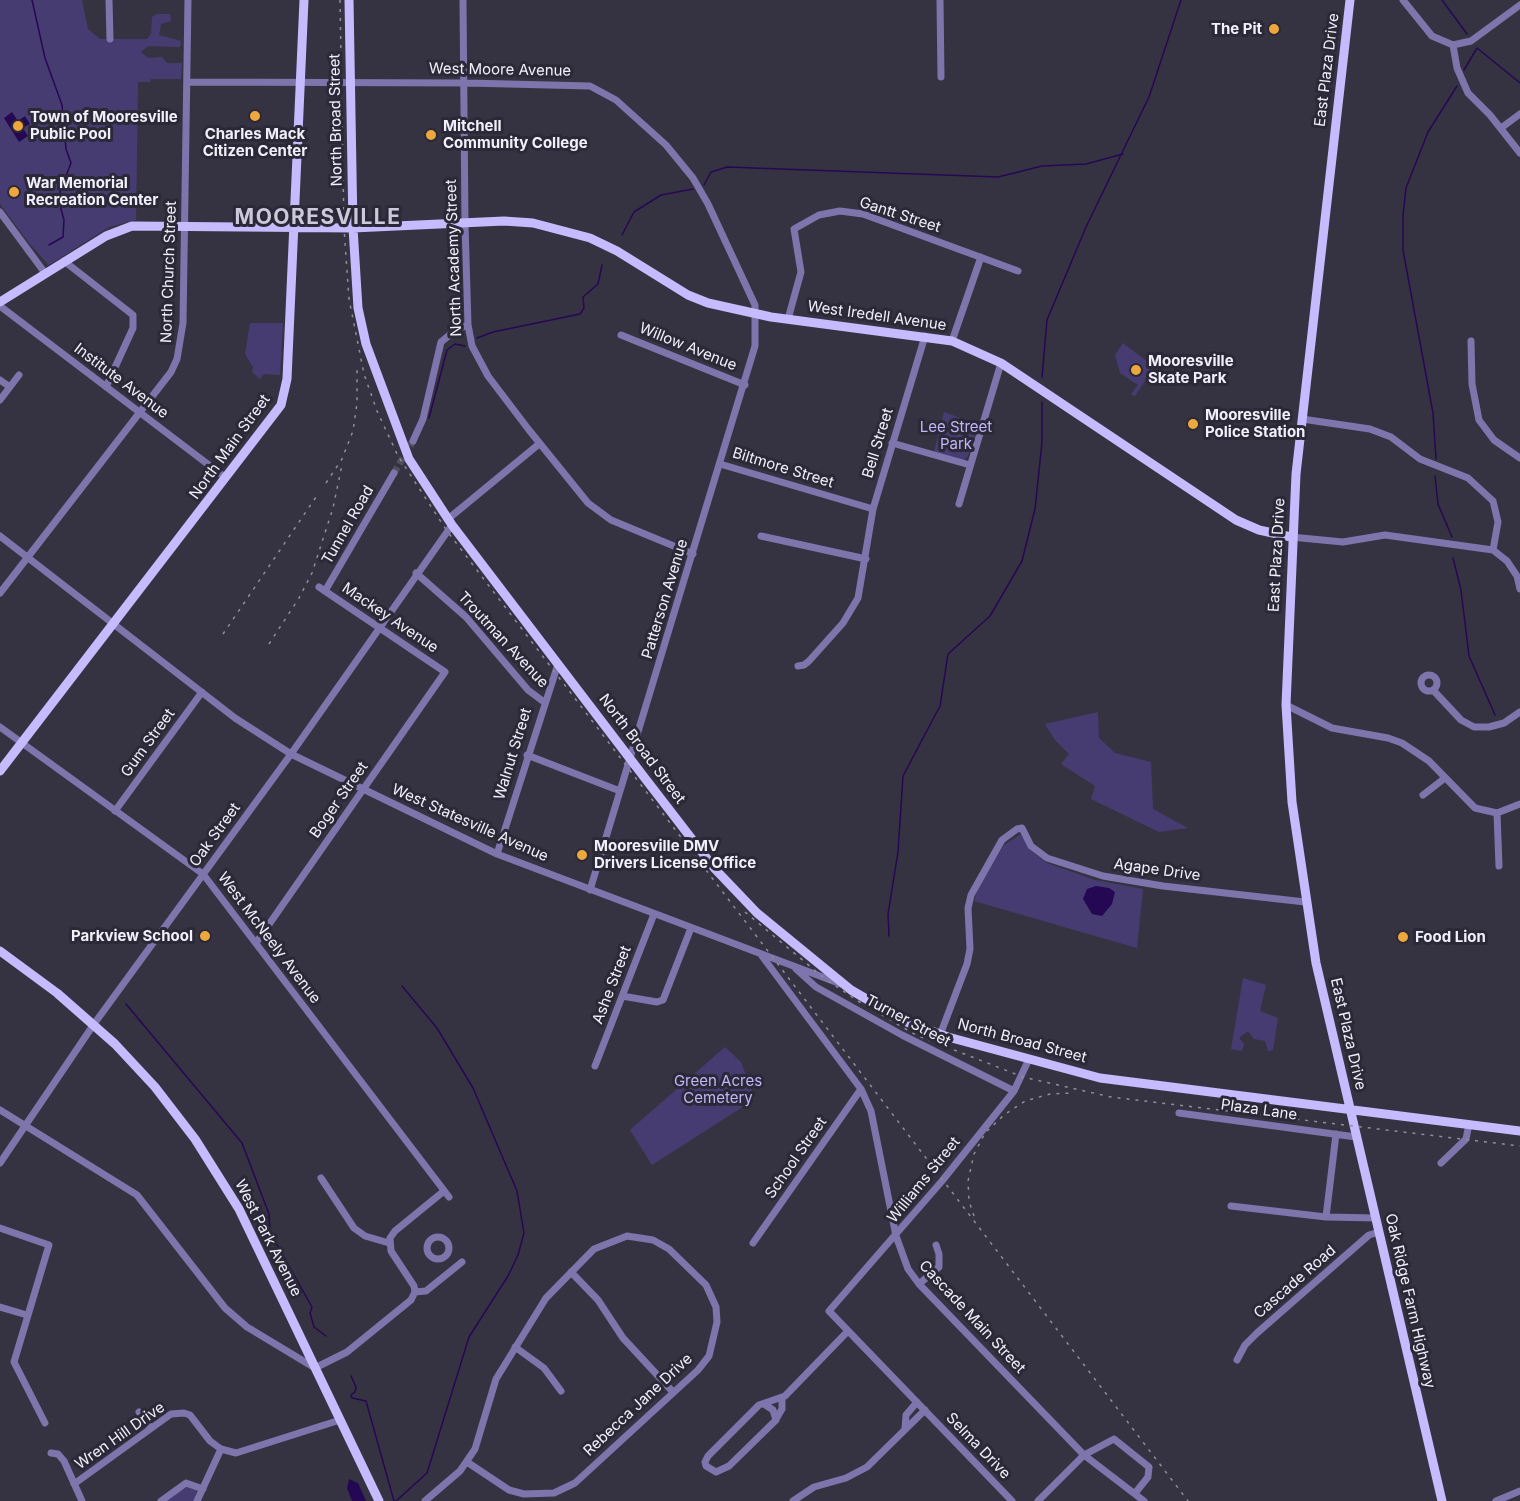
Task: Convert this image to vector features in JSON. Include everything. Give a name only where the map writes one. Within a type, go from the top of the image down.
[{"type":"main road","name":"North Main Street","points":[[0,771],[274,417],[285,393],[304,0]]},
{"type":"main road","name":"North Broad Street","points":[[349,0],[353,228],[358,308],[366,344],[409,459],[450,522],[630,758],[729,884],[757,913],[846,986],[904,1021],[940,1035],[1100,1077],[1158,1087],[1349,1108],[1520,1131]]},
{"type":"main road","name":"East Plaza Drive","points":[[1349,1108],[1316,963],[1305,902],[1292,810],[1286,705],[1291,537],[1302,420],[1350,0]]},
{"type":"main road","name":"West Iredell Avenue","points":[[0,302],[118,230],[141,226],[353,228],[513,222],[562,228],[617,251],[688,295],[708,303],[788,319],[952,341],[1001,363],[1236,520],[1259,530],[1291,537]]},
{"type":"main road","name":"West Park Avenue","points":[[0,951],[94,1024],[141,1071],[176,1112],[239,1209],[379,1501]]},
{"type":"main road","name":"Oak Ridge Farm Highway","points":[[1349,1108],[1442,1501]]},
{"type":"street","points":[[109,0],[110,39]]},
{"type":"street","name":"North Church Street","points":[[0,593],[174,367],[181,347],[188,0]]},
{"type":"street","name":"North Academy Street","points":[[463,0],[465,224],[468,325],[472,346],[477,358],[539,444],[577,491],[611,520],[693,554]]},
{"type":"street","points":[[940,0],[941,77]]},
{"type":"street","points":[[1403,0],[1432,36],[1453,45],[1471,41],[1520,5]]},
{"type":"street","points":[[1453,45],[1461,81],[1520,153]]},
{"type":"street","name":"West Moore Avenue","points":[[187,82],[570,84],[590,86],[616,100],[666,146],[693,178],[755,305],[756,314]]},
{"type":"street","points":[[1501,128],[1520,114]]},
{"type":"street","name":"Gantt Street","points":[[788,319],[801,272],[801,257],[794,230],[819,214],[840,211],[863,214],[1018,271]]},
{"type":"street","points":[[0,212],[45,273]]},
{"type":"street","points":[[952,341],[981,257]]},
{"type":"street","points":[[64,261],[133,315],[133,328],[106,387]]},
{"type":"street","name":"Institute Avenue","points":[[0,306],[226,478]]},
{"type":"street","name":"Patterson Avenue","points":[[590,890],[745,385],[755,346],[756,314]]},
{"type":"street","points":[[412,441],[423,419],[441,342],[457,329],[468,325]]},
{"type":"street","name":"Willow Avenue","points":[[621,335],[745,385]]},
{"type":"street","name":"Bell Street","points":[[798,666],[808,661],[851,611],[862,584],[873,509],[925,336]]},
{"type":"street","points":[[1471,341],[1472,384],[1479,420],[1494,440],[1519,457]]},
{"type":"street","points":[[959,504],[1001,363]]},
{"type":"street","points":[[0,400],[19,375]]},
{"type":"street","points":[[0,380],[10,387]]},
{"type":"street","points":[[1302,420],[1370,429],[1391,437],[1420,459],[1468,478],[1492,501],[1498,522],[1493,550],[1507,561],[1517,576],[1520,590]]},
{"type":"street","points":[[892,443],[970,465]]},
{"type":"street","name":"Oak Street","points":[[0,1163],[94,1024],[291,754],[450,522],[539,444]]},
{"type":"street","name":"Biltmore Street","points":[[720,464],[873,509]]},
{"type":"street","name":"Tunnel Road","points":[[322,589],[394,473]]},
{"type":"street","name":"West Iredell Avenue","points":[[1291,537],[1343,542],[1385,535],[1493,550]]},
{"type":"street","name":"West Statesville Avenue","points":[[0,536],[259,735],[291,754],[497,854],[846,986]]},
{"type":"street","points":[[761,536],[866,559]]},
{"type":"street","name":"Troutman Avenue","points":[[416,573],[466,617],[528,690],[544,702]]},
{"type":"street","name":"Mackey Avenue","points":[[322,589],[445,672]]},
{"type":"street","name":"Walnut Street","points":[[497,854],[558,664]]},
{"type":"street","name":"Boger Street","points":[[256,943],[445,672]]},
{"type":"street","points":[[1433,690],[1461,720],[1474,727],[1489,728],[1504,723],[1520,712]]},
{"type":"street","name":"Gum Street","points":[[115,811],[202,692]]},
{"type":"street","points":[[1286,705],[1332,728],[1388,738],[1402,743],[1429,761],[1475,808],[1497,813],[1520,804]]},
{"type":"street","name":"West McNeely Avenue","points":[[0,727],[203,874],[447,1194],[395,1231],[389,1243]]},
{"type":"street","points":[[527,755],[620,791]]},
{"type":"street","points":[[1423,795],[1445,778]]},
{"type":"street","points":[[1497,813],[1500,866]]},
{"type":"street","name":"Agape Drive","points":[[940,1035],[967,964],[970,949],[968,908],[970,895],[1002,840],[1022,828],[1031,846],[1047,858],[1103,876],[1163,886],[1305,902]]},
{"type":"street","name":"Ashe Street","points":[[595,1066],[654,914]]},
{"type":"street","points":[[622,996],[657,1002],[663,1000],[691,928]]},
{"type":"street","name":"Cascade Main Street","points":[[761,954],[861,1089],[876,1134],[896,1236],[902,1256],[919,1284],[1084,1455],[1136,1492],[1144,1501]]},
{"type":"street","name":"Turner Street","points":[[794,968],[816,987],[902,1035],[1014,1091]]},
{"type":"street","name":"Williams Street","points":[[829,1311],[896,1236],[1014,1091],[1029,1059]]},
{"type":"street","name":"School Street","points":[[753,1243],[861,1089]]},
{"type":"street","points":[[0,1110],[136,1195],[225,1308],[247,1327],[315,1368],[361,1342],[408,1303],[415,1292]]},
{"type":"street","name":"Plaza Lane","points":[[1179,1113],[1356,1137]]},
{"type":"street","points":[[1441,1163],[1466,1139],[1469,1124]]},
{"type":"street","points":[[1326,1217],[1336,1134]]},
{"type":"street","points":[[321,1178],[354,1228],[365,1236],[389,1243],[415,1292]]},
{"type":"street","points":[[1231,1206],[1326,1217],[1376,1218]]},
{"type":"street","points":[[0,1228],[49,1245],[14,1362],[45,1423]]},
{"type":"street","name":"Cascade Road","points":[[1237,1360],[1245,1345],[1257,1333],[1369,1235],[1379,1232]]},
{"type":"street","name":"Rebecca Jane Drive","points":[[425,1501],[460,1471],[467,1462],[482,1431],[496,1379],[515,1347],[546,1298],[594,1250],[627,1236],[641,1237],[669,1249],[706,1285],[716,1307],[715,1339],[709,1356],[575,1483],[554,1493],[524,1494],[509,1490],[467,1462]]},
{"type":"street","points":[[919,1284],[939,1267],[936,1245]]},
{"type":"street","points":[[445,1257],[454,1269]]},
{"type":"street","points":[[415,1292],[426,1291],[462,1262]]},
{"type":"street","points":[[571,1272],[598,1300],[623,1338],[673,1392]]},
{"type":"street","points":[[0,1307],[27,1315]]},
{"type":"street","name":"Selma Drive","points":[[829,1311],[1012,1501]]},
{"type":"street","points":[[782,1397],[782,1408],[776,1420],[722,1471],[713,1472],[706,1466],[708,1456],[764,1404],[782,1397],[848,1330]]},
{"type":"street","points":[[515,1347],[544,1368],[561,1391]]},
{"type":"street","name":"Selma Drive","points":[[905,1430],[906,1415],[917,1402]]},
{"type":"street","points":[[764,1404],[773,1410],[776,1420]]},
{"type":"street","name":"Selma Drive","points":[[793,1501],[814,1487],[846,1478],[867,1467],[925,1410]]},
{"type":"street","points":[[139,1412],[151,1428]]},
{"type":"street","name":"Wren Hill Drive","points":[[74,1484],[171,1414],[184,1413],[195,1419],[210,1441],[221,1449]]},
{"type":"street","points":[[197,1501],[221,1449],[244,1453],[340,1420]]},
{"type":"street","points":[[1038,1501],[1084,1455],[1114,1438],[1149,1467],[1148,1477],[1136,1492]]},
{"type":"street","points":[[51,1453],[58,1454],[64,1461],[82,1501]]},
{"type":"street","points":[[161,1501],[186,1483],[203,1488]]},
{"type":"street","points":[[1496,1501],[1520,1491]]},
{"type":"green space","points":[[0,0],[82,0],[88,29],[100,39],[147,39],[151,34],[152,17],[157,14],[170,14],[171,21],[161,24],[159,35],[181,41],[180,47],[148,46],[141,52],[148,58],[162,57],[167,63],[182,63],[181,79],[151,79],[150,82],[138,82],[136,220],[109,227],[49,265],[29,243],[0,204]]},
{"type":"green space","points":[[250,323],[283,323],[280,375],[264,374],[260,379],[252,372],[253,367],[245,354]]},
{"type":"green space","name":"Mooresville Skate Park","points":[[1123,343],[1154,367],[1135,396],[1131,394],[1138,385],[1120,373],[1115,355]]},
{"type":"green space","name":"Lee Street Park","points":[[944,412],[978,425],[968,456],[964,460],[934,452]]},
{"type":"green space","points":[[1098,712],[1099,738],[1115,753],[1151,762],[1153,809],[1188,828],[1159,832],[1091,799],[1095,786],[1061,764],[1069,754],[1055,740],[1045,724]]},
{"type":"green space","points":[[1021,834],[1031,851],[1047,863],[1095,880],[1143,889],[1137,948],[974,901],[977,890],[1004,845]]},
{"type":"green space","points":[[1243,978],[1266,985],[1260,1011],[1278,1018],[1273,1050],[1268,1051],[1265,1041],[1254,1039],[1248,1031],[1239,1038],[1244,1044],[1242,1051],[1231,1049]]},
{"type":"green space","name":"Green Acres Cemetery","points":[[725,1047],[741,1062],[755,1099],[652,1165],[630,1130]]},
{"type":"green space","points":[[189,1486],[197,1490],[194,1501],[166,1501]]},
{"type":"shaded area","name":"Town of Mooresville Public Pool","points":[[12,112],[18,121],[25,116],[30,124],[23,128],[28,136],[19,142],[4,118]]},
{"type":"shaded area","points":[[1096,886],[1109,888],[1115,892],[1112,904],[1102,916],[1092,914],[1083,899],[1087,889]]},
{"type":"shaded area","points":[[349,1479],[358,1483],[366,1501],[352,1501],[347,1488]]},
{"type":"waterway","points":[[32,0],[45,58],[62,105],[66,149],[71,163],[60,192],[64,220],[63,237],[49,245]]},
{"type":"waterway","points":[[1042,377],[1047,320],[1086,227],[1149,97],[1181,0]]},
{"type":"waterway","points":[[1442,0],[1467,34]]},
{"type":"waterway","points":[[1464,70],[1477,48],[1520,83]]},
{"type":"waterway","points":[[1436,459],[1433,413],[1403,250],[1403,215],[1406,188],[1428,132],[1457,86]]},
{"type":"waterway","points":[[704,185],[711,172],[727,167],[998,177],[1042,166],[1086,164],[1123,154]]},
{"type":"waterway","points":[[622,235],[634,212],[661,195],[693,189]]},
{"type":"waterway","points":[[477,338],[493,332],[580,314],[584,308],[583,297],[598,284],[602,265]]},
{"type":"waterway","points":[[429,418],[447,350],[455,344],[465,346]]},
{"type":"waterway","points":[[889,936],[888,914],[898,852],[903,776],[940,706],[948,654],[990,616],[1022,561],[1035,509],[1042,442],[1042,402]]},
{"type":"waterway","points":[[1435,476],[1438,504],[1452,537]]},
{"type":"waterway","points":[[1453,558],[1461,590],[1469,656],[1495,715]]},
{"type":"waterway","points":[[396,1501],[427,1473],[469,1337],[508,1276],[518,1255],[524,1233],[517,1191],[473,1088],[437,1028],[402,986]]},
{"type":"waterway","points":[[126,1004],[242,1143],[269,1214],[270,1232],[312,1307],[310,1313],[314,1327],[326,1336]]},
{"type":"waterway","points":[[351,1376],[356,1387],[355,1392],[351,1395],[352,1398],[366,1401],[394,1501]]},
{"type":"tunnel","points":[[394,473],[413,441]]},
{"type":"railway","points":[[340,0],[344,228],[349,299],[364,374],[377,411],[398,456],[447,531],[1188,1501]]},
{"type":"railway","points":[[326,483],[342,459],[353,431],[357,403],[357,368]]},
{"type":"railway","points":[[269,644],[299,598],[312,573],[333,508],[342,465]]},
{"type":"railway","points":[[223,634],[316,497]]},
{"type":"railway","points":[[745,912],[824,978],[858,1001],[916,1035],[1023,1077],[1111,1097],[1520,1146]]},
{"type":"railway","points":[[974,1216],[969,1201],[968,1181],[974,1154],[985,1133],[1004,1115],[1025,1101],[1050,1094],[1072,1093]]},
{"type":"place","name":"The Pit","points":[[1274,29]]},
{"type":"place","name":"Charles Mack Citizen Center","points":[[255,116]]},
{"type":"place","name":"Town of Mooresville Public Pool","points":[[18,126]]},
{"type":"place","name":"Mitchell Community College","points":[[431,135]]},
{"type":"place","name":"War Memorial Recreation Center","points":[[14,192]]},
{"type":"place","name":"Mooresville Skate Park","points":[[1136,370]]},
{"type":"place","name":"Mooresville Police Station","points":[[1193,424]]},
{"type":"place","name":"Mooresville DMV Drivers License Office","points":[[582,855]]},
{"type":"place","name":"Parkview School","points":[[205,936]]},
{"type":"place","name":"Food Lion","points":[[1403,937]]},
{"type":"district","name":"MOORESVILLE","points":[[318,218]]}]
